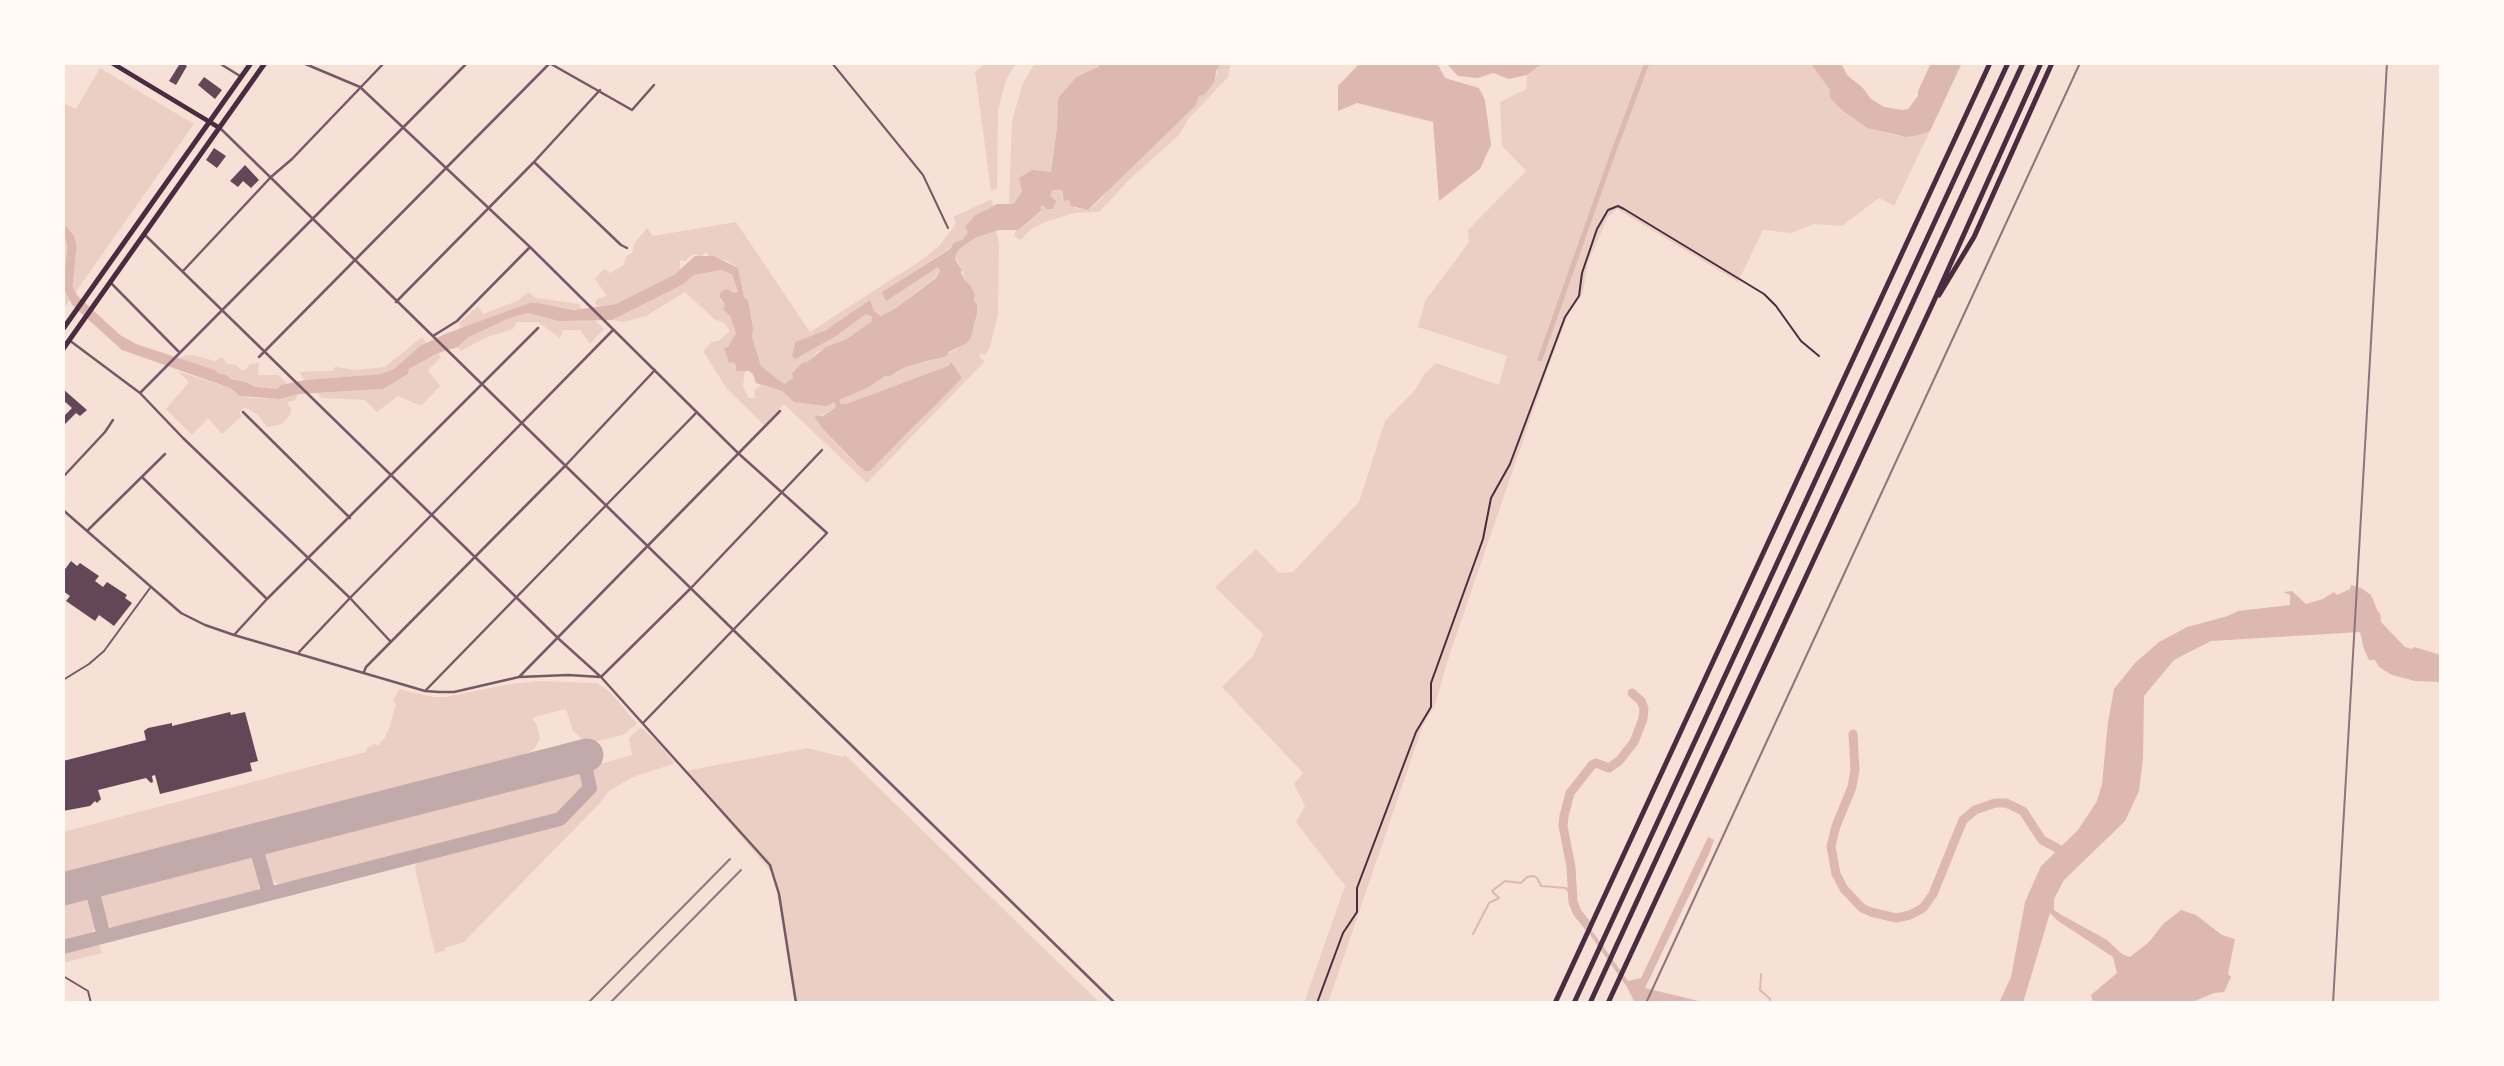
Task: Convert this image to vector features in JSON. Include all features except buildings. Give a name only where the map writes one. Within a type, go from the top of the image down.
[{"type":"highway","points":[[63,329],[251,63]]},
{"type":"highway","points":[[63,349],[265,63]]},
{"type":"highway","points":[[1555,1003],[1990,63]]},
{"type":"highway","points":[[1574,1003],[2008,63]]},
{"type":"highway","points":[[1590,1003],[2022,63]]},
{"type":"highway","points":[[1608,1003],[1933,303],[2041,63]]},
{"type":"highway","points":[[1933,303],[1951,279],[1974,237],[2052,63]]},
{"type":"main road","points":[[112,63],[218,127]]},
{"type":"street","points":[[219,63],[241,76]]},
{"type":"street","points":[[303,63],[361,88],[530,247],[738,453],[827,533],[644,722]]},
{"type":"street","points":[[183,271],[384,63]]},
{"type":"street","points":[[140,393],[467,63]]},
{"type":"street","points":[[259,357],[550,63],[632,110],[654,85]]},
{"type":"street","points":[[396,302],[534,162],[600,90]]},
{"type":"street","points":[[218,127],[1115,1003]]},
{"type":"street","points":[[534,162],[627,248]]},
{"type":"street","points":[[144,234],[558,639],[601,677],[770,865],[779,894],[796,1003]]},
{"type":"street","points":[[434,337],[457,321],[530,247]]},
{"type":"street","points":[[110,282],[180,352]]},
{"type":"street","points":[[234,635],[538,328]]},
{"type":"street","points":[[299,652],[613,330]]},
{"type":"street","points":[[69,340],[140,393],[391,642]]},
{"type":"street","points":[[364,673],[366,667],[565,466],[655,370]]},
{"type":"street","points":[[519,677],[780,411]]},
{"type":"street","points":[[243,412],[350,518]]},
{"type":"street","points":[[425,691],[697,412]]},
{"type":"street","points":[[63,477],[105,432],[113,419]]},
{"type":"street","points":[[63,510],[185,615],[234,635],[425,691],[454,692],[519,677],[601,677],[691,588],[822,450]]},
{"type":"street","points":[[88,531],[165,454]]},
{"type":"street","points":[[142,477],[267,599]]},
{"type":"lane","points":[[832,63],[923,174],[948,228]]},
{"type":"lane","points":[[63,680],[89,664],[104,650],[150,587]]},
{"type":"lane","points":[[63,976],[88,991],[91,1003]]},
{"type":"path","points":[[1317,1003],[1343,933],[1357,912],[1357,888],[1416,732],[1431,707],[1430,692],[1434,673],[1483,539],[1491,498],[1510,464],[1565,317],[1578,296],[1582,273],[1597,229],[1608,210],[1618,206],[1624,209],[1764,294],[1801,341],[1819,356]]},
{"type":"shaded area","points":[[986,63],[1016,63],[1006,80],[998,110],[997,189],[991,191],[975,72]]},
{"type":"shaded area","points":[[1035,63],[1101,63],[1076,77],[1058,98],[1051,172],[1022,191],[1014,205],[1009,204],[1012,121],[1023,83]]},
{"type":"shaded area","points":[[1101,63],[1220,65],[1215,81],[1204,95],[1199,96],[1196,105],[1088,210],[1071,206],[1069,200],[1064,201],[1062,190],[1052,190],[1050,196],[1056,201],[1053,209],[1046,209],[1043,205],[1040,208],[1042,210],[1018,230],[999,230],[975,238],[959,249],[956,261],[964,279],[971,286],[977,304],[971,337],[967,343],[946,356],[906,367],[839,400],[841,404],[846,404],[948,366],[951,362],[962,378],[870,471],[865,471],[857,464],[816,419],[815,416],[823,416],[836,407],[834,402],[826,406],[794,402],[782,391],[756,383],[749,371],[736,371],[736,365],[729,363],[724,348],[728,347],[736,333],[719,296],[727,289],[738,292],[732,274],[721,270],[694,275],[682,285],[612,320],[558,321],[528,313],[510,318],[467,338],[458,347],[438,353],[409,369],[408,374],[383,389],[299,394],[279,399],[240,396],[230,388],[122,350],[72,305],[69,298],[68,287],[120,335],[136,344],[215,370],[219,374],[255,387],[277,389],[281,385],[305,380],[381,374],[394,369],[420,346],[445,334],[529,303],[574,310],[616,304],[674,275],[695,256],[714,256],[738,268],[744,297],[748,300],[752,337],[761,366],[784,384],[793,378],[792,373],[802,363],[826,347],[845,340],[871,322],[872,317],[866,314],[836,336],[795,359],[792,356],[795,342],[826,330],[870,300],[874,311],[881,316],[896,308],[936,278],[940,271],[938,267],[886,301],[882,292],[962,240],[968,232],[965,227],[974,216],[997,204],[1014,204],[1022,191],[1019,178],[1032,170],[1051,172],[1058,98],[1076,77]]},
{"type":"shaded area","points":[[1219,63],[1231,63],[1228,77],[1189,118],[1179,135],[1131,178],[1099,212],[1074,213],[1045,222],[1030,230],[1021,240],[1014,236],[1016,229],[1042,211],[1040,208],[1050,196],[1051,190],[1062,190],[1062,196],[1075,208],[1089,210],[1120,176],[1196,105],[1199,96],[1215,81]]},
{"type":"shaded area","points":[[1360,63],[1437,63],[1445,78],[1479,88],[1485,100],[1491,145],[1480,169],[1439,201],[1433,122],[1357,103],[1338,111],[1338,86]]},
{"type":"shaded area","points":[[1446,63],[1543,63],[1527,75],[1509,79],[1493,73],[1478,78],[1458,76]]},
{"type":"shaded area","points":[[1543,63],[1810,63],[1830,90],[1830,96],[1843,111],[1867,128],[1898,136],[1920,135],[1930,131],[1894,206],[1879,198],[1842,226],[1814,224],[1791,233],[1763,230],[1738,282],[1617,209],[1608,217],[1588,262],[1583,293],[1569,313],[1549,365],[1449,656],[1435,705],[1423,725],[1328,1003],[1304,1003],[1345,886],[1296,822],[1305,806],[1294,784],[1303,773],[1222,687],[1253,656],[1263,634],[1215,587],[1256,549],[1279,573],[1293,572],[1359,502],[1385,421],[1436,363],[1499,385],[1507,356],[1418,327],[1425,301],[1469,242],[1468,230],[1526,171],[1502,146],[1500,102],[1526,89],[1527,75]]},
{"type":"shaded area","points":[[1810,63],[1841,63],[1847,75],[1863,88],[1871,99],[1884,107],[1902,110],[1908,109],[1918,96],[1931,63],[1962,63],[1930,131],[1906,137],[1867,128],[1843,111],[1830,98],[1830,90]]},
{"type":"shaded area","points":[[100,68],[194,124],[63,310],[63,103],[76,109]]},
{"type":"shaded area","points":[[992,199],[993,206],[970,219],[968,232],[962,240],[883,292],[886,300],[937,267],[940,270],[936,277],[896,308],[881,316],[874,311],[870,301],[826,330],[795,342],[792,356],[836,336],[866,314],[872,317],[871,322],[845,340],[817,352],[807,362],[802,363],[792,373],[793,378],[783,384],[761,366],[751,337],[753,328],[748,300],[744,297],[738,268],[728,261],[709,256],[706,252],[701,257],[694,254],[685,261],[680,260],[680,270],[670,278],[616,304],[595,304],[597,299],[607,296],[595,279],[604,269],[610,273],[624,265],[626,256],[632,253],[634,244],[647,228],[653,236],[736,222],[810,332],[923,259],[940,245],[956,224],[953,217]]},
{"type":"shaded area","points":[[996,231],[999,244],[998,315],[990,347],[985,355],[981,353],[979,357],[985,361],[867,483],[784,404],[764,425],[727,389],[703,351],[730,331],[724,323],[714,319],[685,292],[646,316],[624,322],[612,320],[682,285],[694,275],[721,270],[732,274],[738,292],[720,300],[725,305],[723,309],[730,316],[736,333],[728,347],[725,347],[729,362],[745,371],[743,387],[749,398],[755,398],[754,390],[761,385],[782,391],[790,399],[819,404],[833,402],[836,407],[816,419],[822,428],[857,464],[877,464],[916,425],[959,376],[958,373],[949,363],[948,366],[846,404],[841,404],[839,400],[867,388],[885,375],[898,373],[906,367],[928,362],[956,350],[971,337],[975,295],[964,279],[955,257],[959,249],[975,238]]},
{"type":"shaded area","points":[[528,292],[536,298],[579,304],[582,310],[529,303],[461,329],[459,323],[478,306],[483,314],[517,301]]},
{"type":"shaded area","points":[[528,313],[558,321],[594,320],[604,329],[590,344],[580,330],[563,330],[560,338],[538,322],[517,322],[513,329],[487,337],[461,351],[458,347],[467,338],[510,318]]},
{"type":"shaded area","points":[[422,337],[427,344],[420,346],[394,369],[381,374],[305,380],[299,372],[332,371],[335,367],[356,370],[385,367]]},
{"type":"shaded area","points":[[438,353],[441,357],[428,370],[440,386],[421,406],[398,396],[377,412],[365,400],[322,398],[317,393],[383,389],[408,374],[409,369]]},
{"type":"shaded area","points":[[193,355],[215,361],[222,357],[227,364],[236,365],[241,370],[245,370],[250,364],[259,363],[258,375],[279,375],[288,385],[281,385],[277,389],[255,387],[219,375],[215,370],[179,359]]},
{"type":"shaded area","points":[[177,371],[230,388],[240,396],[249,398],[278,399],[298,394],[295,400],[287,402],[291,409],[290,415],[282,424],[267,427],[259,416],[245,407],[239,413],[242,416],[222,434],[208,418],[192,435],[166,409],[189,382]]},
{"type":"shaded area","points":[[2351,585],[2371,595],[2380,613],[2381,622],[2405,647],[2441,655],[2441,682],[2415,681],[2392,675],[2379,667],[2375,660],[2369,660],[2360,632],[2211,641],[2174,660],[2144,696],[2143,759],[2139,791],[2125,821],[2064,880],[2054,899],[2054,910],[2107,940],[2122,954],[2130,957],[2181,910],[2196,915],[2222,935],[2235,939],[2228,974],[2231,977],[2224,992],[2214,993],[2190,1003],[2093,1003],[2091,995],[2117,973],[2113,957],[2050,913],[2023,1003],[1999,1003],[2011,977],[2025,902],[2041,866],[2078,830],[2097,801],[2102,784],[2114,689],[2135,663],[2159,642],[2187,627],[2238,611],[2290,605],[2290,595],[2284,592],[2292,591],[2306,604],[2323,599],[2334,592],[2337,595],[2350,589]]},
{"type":"shaded area","points":[[538,681],[597,683],[610,692],[637,724],[623,735],[585,744],[573,731],[566,709],[549,713],[532,718],[540,739],[525,757],[63,875],[63,832],[366,752],[366,749],[375,743],[378,746],[389,729],[396,704],[393,701],[399,689],[445,697]]},
{"type":"shaded area","points":[[641,727],[658,743],[673,764],[633,777],[607,792],[598,805],[464,942],[435,953],[415,868],[418,860],[562,821],[591,789],[589,767],[632,755],[629,738]]},
{"type":"shaded area","points":[[808,748],[843,757],[845,755],[1100,1003],[796,1003],[775,876],[685,771]]},
{"type":"shaded area","points":[[580,772],[584,785],[565,807],[554,815],[281,886],[269,878],[264,853]]},
{"type":"shaded area","points":[[1708,837],[1714,840],[1709,854],[1645,988],[1707,1003],[1633,1003],[1627,987],[1581,922],[1583,914],[1585,921],[1628,981],[1641,978]]},
{"type":"shaded area","points":[[252,856],[260,881],[258,889],[253,893],[119,928],[111,927],[105,920],[99,895]]},
{"type":"shaded area","points":[[89,898],[96,923],[95,929],[88,935],[63,941],[63,904]]},
{"type":"shaded area","points":[[92,942],[99,945],[102,953],[63,963],[63,949]]},
{"type":"waterway","points":[[1540,359],[1647,63]]},
{"type":"waterway","points":[[63,230],[70,238],[72,246],[68,287],[73,297]]},
{"type":"waterway","points":[[1588,926],[1573,902],[1564,816],[1570,793],[1592,765],[1596,763],[1609,768],[1619,761],[1634,742],[1643,719],[1644,708],[1632,693]]},
{"type":"waterway","points":[[1853,734],[1855,770],[1852,787],[1831,846],[1836,874],[1844,889],[1862,908],[1896,918],[1923,908],[1933,894],[1963,820],[1975,810],[1995,803],[2006,803],[2023,811],[2042,840],[2068,854]]},
{"type":"waterway","points":[[1473,934],[1489,903],[1499,898],[1492,891],[1505,881],[1521,883],[1527,877],[1534,876],[1541,886],[1566,888],[1573,899]]},
{"type":"waterway","points":[[1761,974],[1760,990],[1771,1003]]},
{"type":"taxiway","points":[[63,947],[560,819],[590,788],[583,757]]},
{"type":"taxiway","points":[[254,840],[269,894]]},
{"type":"taxiway","points":[[90,882],[104,936]]},
{"type":"runway","points":[[63,889],[587,755]]},
{"type":"railway","points":[[1646,1003],[2080,63]]},
{"type":"railway","points":[[2333,1003],[2387,63]]},
{"type":"railway","points":[[588,1003],[730,859]]},
{"type":"railway","points":[[610,1003],[741,870]]}]
